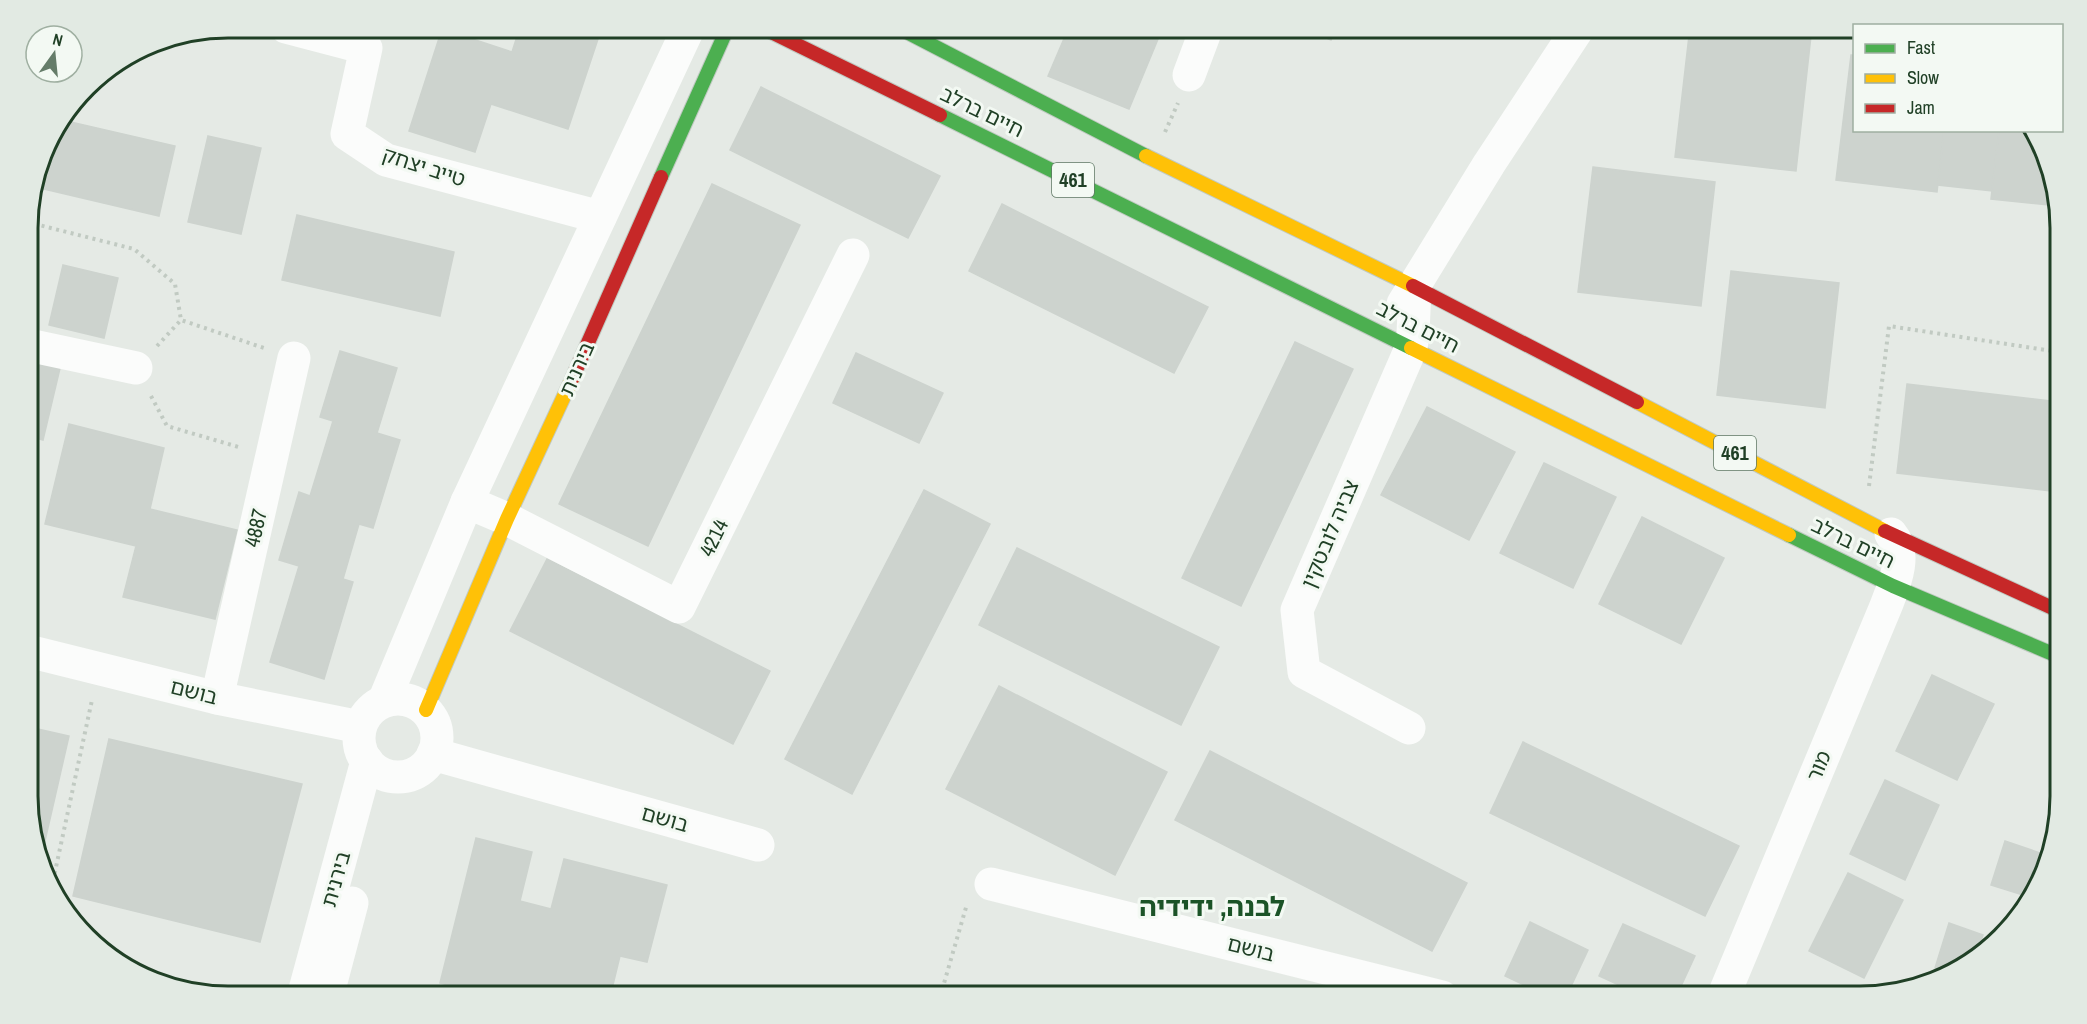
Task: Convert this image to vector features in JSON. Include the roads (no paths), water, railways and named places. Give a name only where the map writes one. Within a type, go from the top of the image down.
[{"type":"main road","name":"בירנית","points":[[426,710],[507,519],[558,411],[723,38]]},
{"type":"main road","name":"חיים ברלב","points":[[783,38],[1893,586],[2050,653]]},
{"type":"main road","name":"חיים ברלב","points":[[918,38],[1153,160],[1414,287],[1878,527],[2050,606]]},
{"type":"street","name":"טייב יצחק","points":[[328,38],[366,48],[347,134],[386,160],[600,217]]},
{"type":"street","name":"בירנית","points":[[384,701],[467,502],[684,38]]},
{"type":"street","points":[[1189,75],[1203,38]]},
{"type":"street","name":"צביה לובטקין","points":[[1409,728],[1304,672],[1297,610],[1397,341],[1414,287],[1572,38]]},
{"type":"street","name":"4214","points":[[467,502],[507,519],[679,607],[853,255]]},
{"type":"street","points":[[38,347],[136,368]]},
{"type":"street","name":"4887","points":[[217,698],[294,358]]},
{"type":"street","name":"מור","points":[[1729,986],[1893,586],[1898,556],[1896,540],[1878,527]]},
{"type":"street","name":"בושם","points":[[38,653],[217,698],[360,727]]},
{"type":"street","points":[[395,699],[417,703],[426,710],[435,726],[437,736],[433,754],[428,763],[419,771],[398,777],[377,768],[361,751],[358,739],[360,727],[374,707],[384,701],[395,699]]},
{"type":"street","name":"בושם","points":[[433,754],[758,845]]},
{"type":"street","name":"בירנית","points":[[329,986],[377,768]]},
{"type":"street","name":"בירנית","points":[[307,986],[377,768]]},
{"type":"street","name":"בושם","points":[[991,884],[1398,986]]},
{"type":"district","name":"לבנה, ידידיה","points":[[1212,907]]}]
